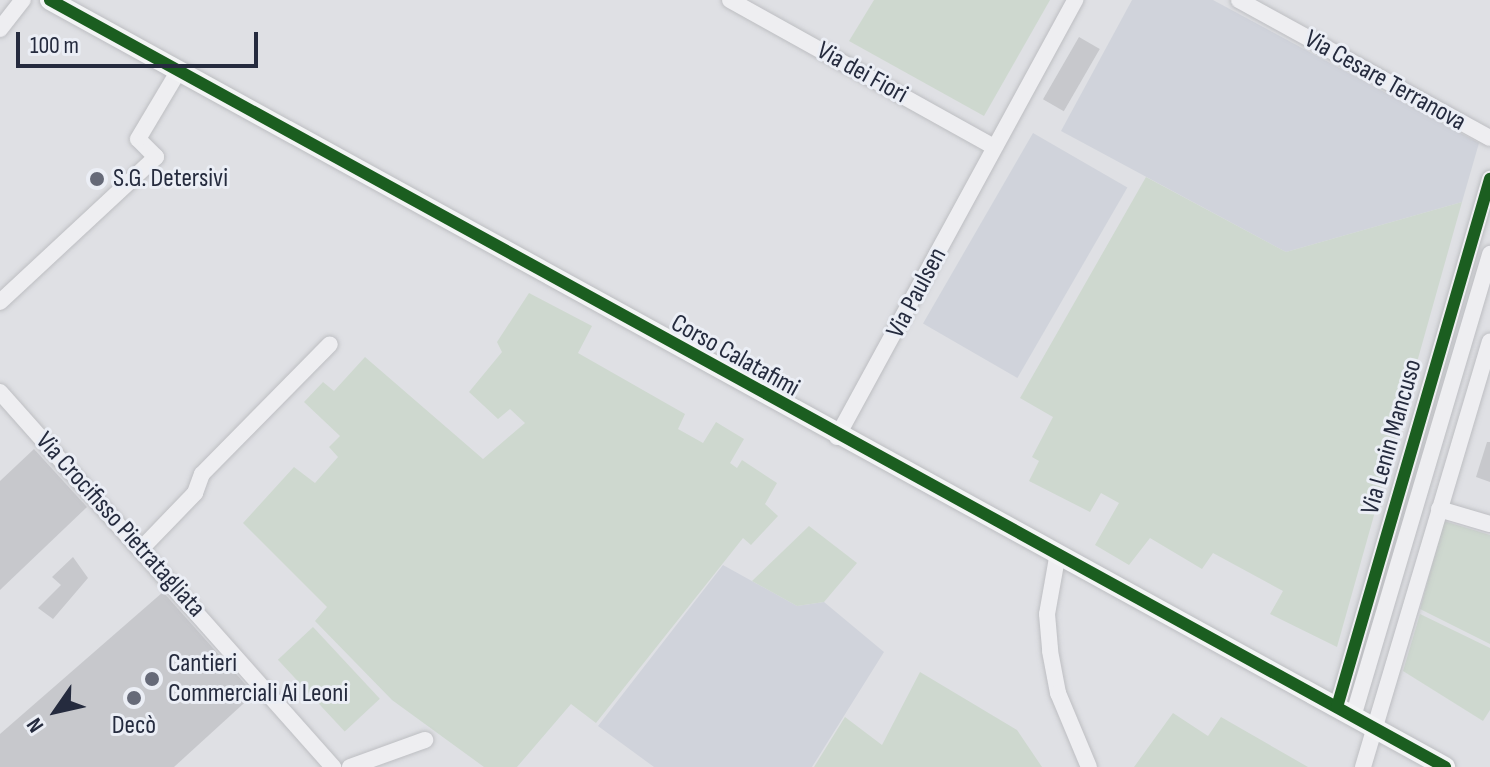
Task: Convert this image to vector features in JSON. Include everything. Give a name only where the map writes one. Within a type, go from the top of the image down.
[{"type":"main road","name":"Corso Calatafimi","points":[[50,0],[1057,558],[1445,767]]},
{"type":"street","points":[[0,29],[23,0]]},
{"type":"street","name":"Via dei Fiori","points":[[730,0],[994,147]]},
{"type":"street","name":"Via Paulsen","points":[[837,437],[1075,0]]},
{"type":"street","name":"Via Cesare Terranova","points":[[1239,0],[1490,138]]},
{"type":"street","points":[[0,302],[156,157],[138,139],[178,72]]},
{"type":"street","name":"Via Lenin Mancuso","points":[[1345,712],[1490,179]]},
{"type":"street","name":"Via Lenin Mancuso","points":[[1345,712],[1490,254]]},
{"type":"street","points":[[1363,767],[1490,342]]},
{"type":"street","points":[[141,549],[195,493],[202,474],[330,344]]},
{"type":"street","name":"Via Crocifisso Pietratagliata","points":[[0,392],[327,764]]},
{"type":"street","points":[[1439,509],[1490,524]]},
{"type":"street","points":[[1057,558],[1047,614],[1050,651],[1058,693],[1089,767]]},
{"type":"street","points":[[350,767],[425,740]]},
{"type":"shaded area","points":[[874,0],[1050,0],[984,116],[849,41]]},
{"type":"shaded area","points":[[1132,0],[1213,0],[1479,143],[1462,202],[1286,252],[1061,131]]},
{"type":"shaded area","points":[[1033,133],[1127,188],[1017,378],[923,324]]},
{"type":"shaded area","points":[[1146,177],[1286,252],[1462,202],[1337,647],[1270,614],[1283,591],[1213,553],[1202,569],[1150,538],[1129,565],[1095,545],[1119,503],[1101,493],[1090,512],[1029,481],[1039,461],[1032,457],[1053,417],[1020,398]]},
{"type":"shaded area","points":[[529,293],[592,326],[578,353],[685,414],[678,429],[703,443],[716,422],[744,439],[730,463],[737,468],[742,460],[777,483],[765,504],[778,516],[751,545],[743,538],[596,723],[571,704],[517,767],[484,767],[392,700],[315,621],[327,607],[243,523],[294,467],[315,483],[338,457],[329,447],[340,436],[304,402],[323,382],[334,391],[365,357],[483,459],[525,423],[510,409],[498,419],[469,392],[502,352],[497,342]]},
{"type":"shaded area","points":[[1444,521],[1490,535],[1490,644],[1420,609]]},
{"type":"shaded area","points":[[809,526],[857,563],[824,602],[797,606],[752,581]]},
{"type":"shaded area","points":[[723,565],[797,606],[824,602],[884,652],[812,767],[654,767],[598,726]]},
{"type":"shaded area","points":[[1420,614],[1490,648],[1490,710],[1483,721],[1403,671]]},
{"type":"shaded area","points":[[313,627],[380,699],[345,731],[278,660]]},
{"type":"shaded area","points":[[920,672],[1017,730],[1042,767],[814,767],[845,717],[882,745]]},
{"type":"shaded area","points":[[1173,713],[1208,736],[1221,717],[1308,767],[1134,767]]},
{"type":"building","points":[[1079,37],[1100,49],[1064,111],[1043,99]]},
{"type":"building","points":[[1487,442],[1490,442],[1490,482],[1476,477]]},
{"type":"building","points":[[34,449],[87,507],[0,590],[0,481]]},
{"type":"building","points":[[73,557],[88,578],[53,619],[38,608],[61,585],[52,577]]},
{"type":"building","name":"Cantieri Commerciali Ai Leoni","points":[[163,592],[254,694],[174,767],[0,767],[0,734]]},
{"type":"cycle path","points":[[50,0],[1445,767]]},
{"type":"cycle path","points":[[1337,707],[1490,179]]},
{"type":"place","name":"S.G. Detersivi","points":[[97,179]]},
{"type":"place","name":"Cantieri Commerciali Ai Leoni","points":[[152,679]]},
{"type":"place","name":"Decò","points":[[134,698]]}]
